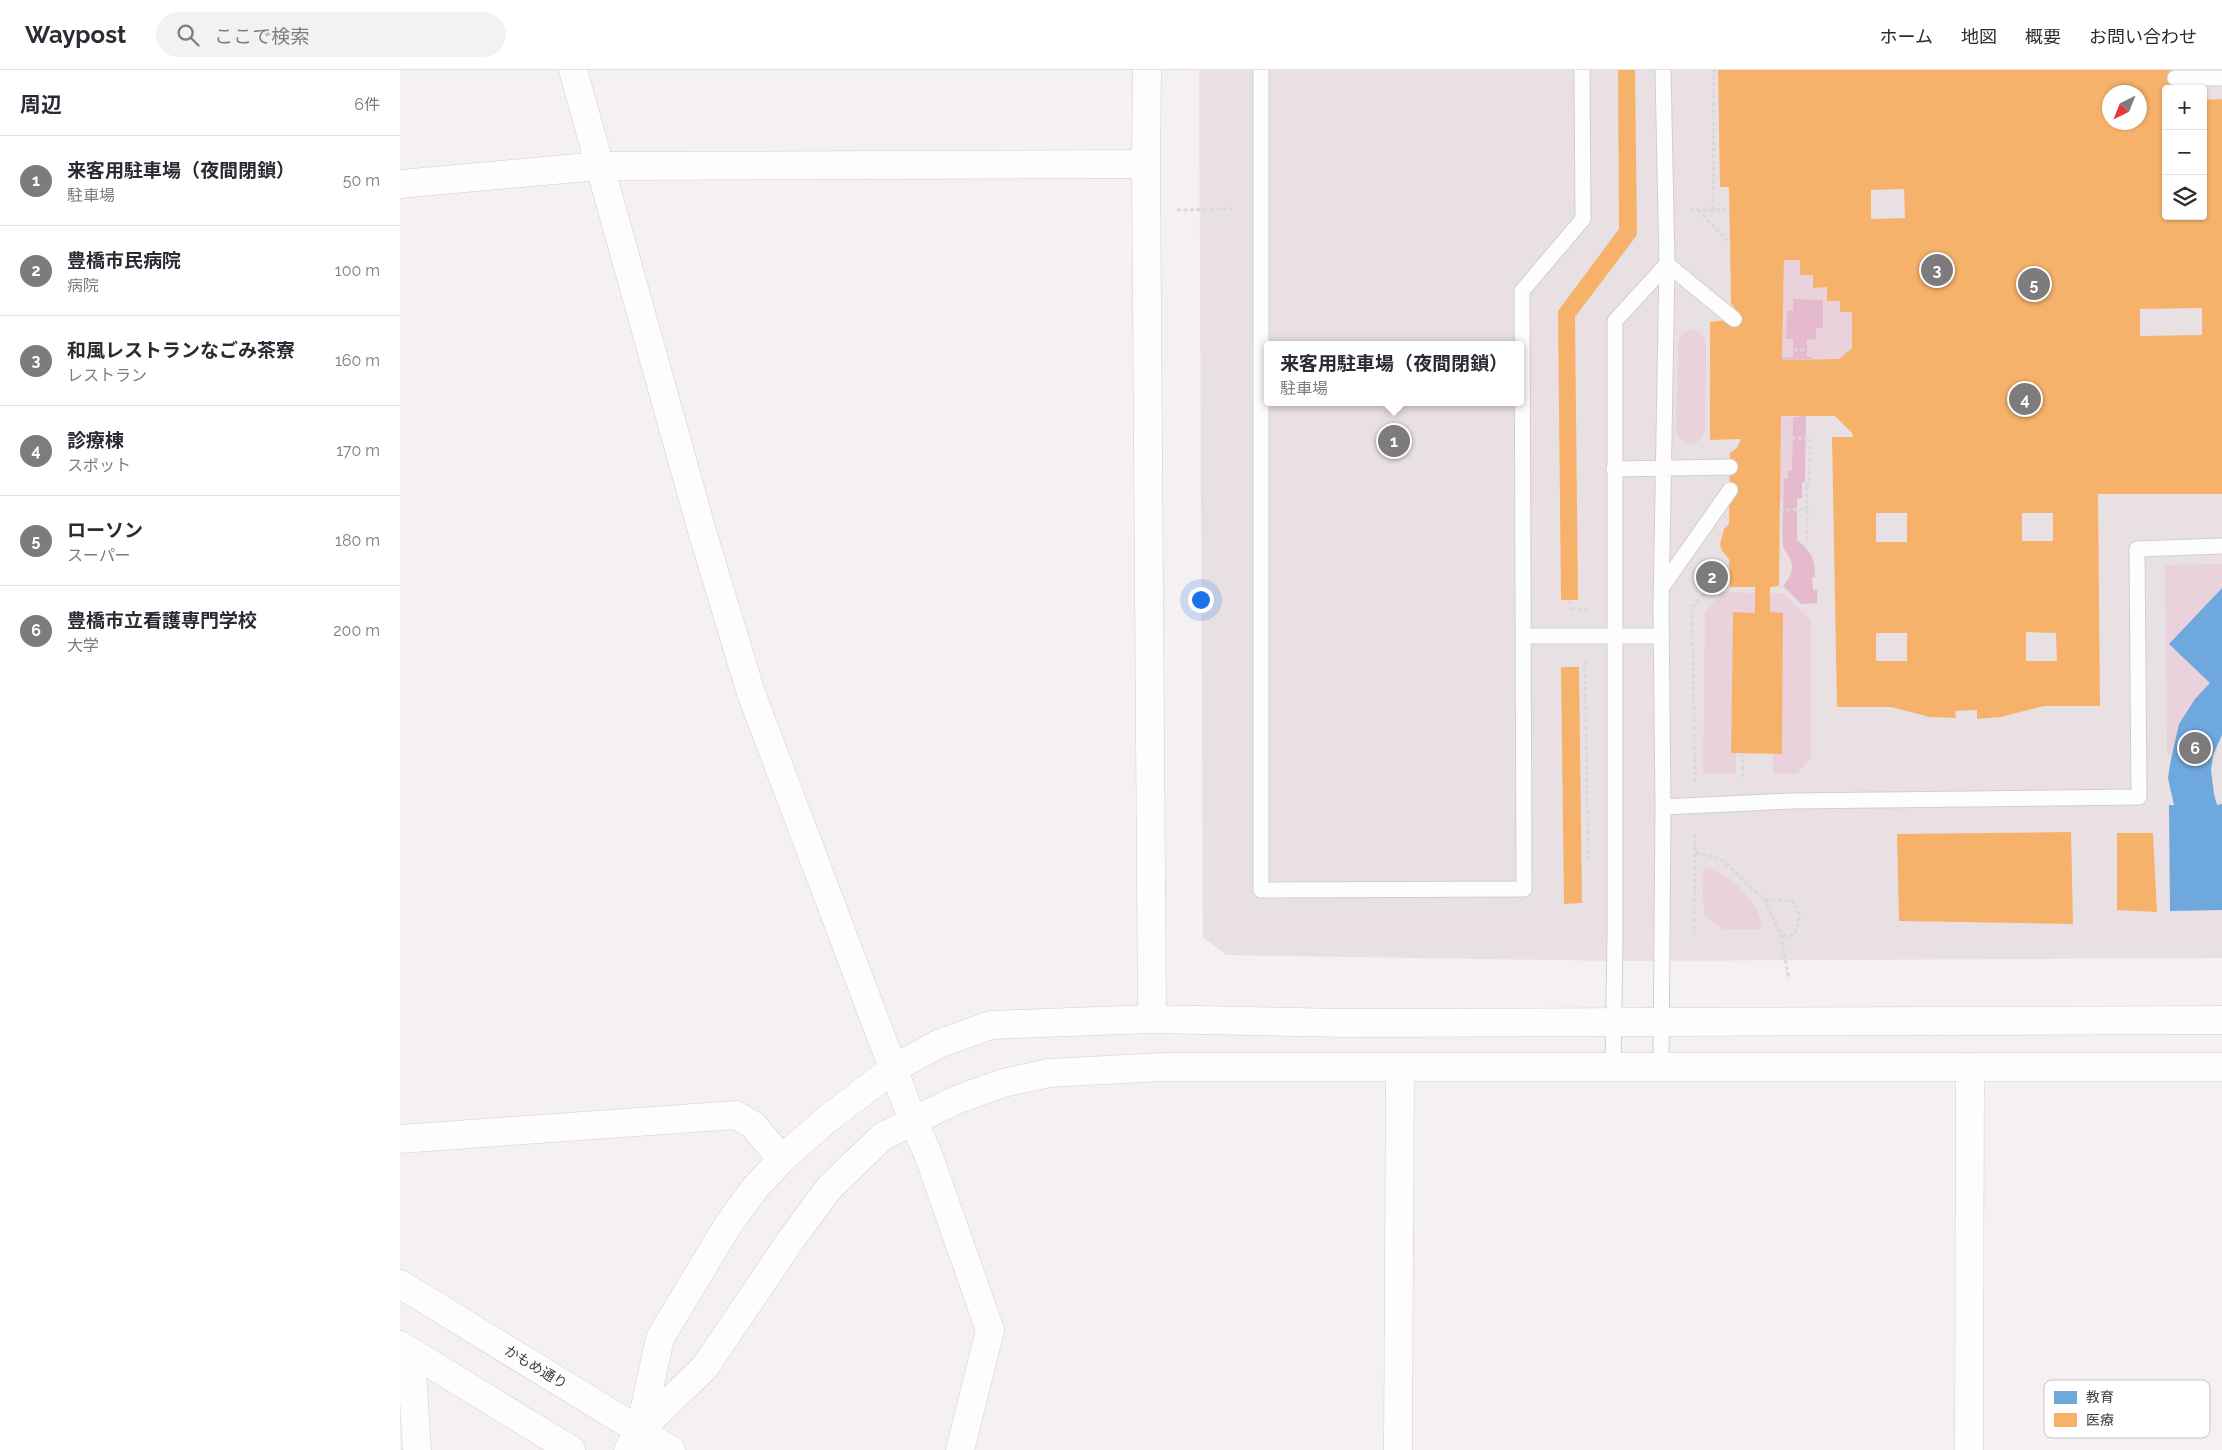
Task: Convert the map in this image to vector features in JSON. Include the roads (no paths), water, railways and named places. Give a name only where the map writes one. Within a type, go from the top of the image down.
[{"type":"street","points":[[573,70],[700,521],[751,693],[893,1069],[928,1154],[990,1330],[960,1450]]},
{"type":"street","points":[[1147,70],[1152,1019]]},
{"type":"street","points":[[400,184],[599,166],[1146,164]]},
{"type":"street","points":[[634,1440],[660,1338],[728,1225],[755,1188],[782,1159],[826,1120],[893,1069],[938,1044],[991,1025],[1152,1019],[1344,1023],[2222,1020]]},
{"type":"street","points":[[634,1440],[705,1366],[790,1241],[830,1188],[884,1136],[956,1100],[1003,1083],[1049,1073],[1163,1067],[2222,1068]]},
{"type":"street","points":[[1969,1450],[1970,1067]]},
{"type":"street","points":[[1398,1450],[1400,1068]]},
{"type":"street","points":[[400,1139],[736,1115],[753,1125],[782,1159]]},
{"type":"street","name":"かもめ通り","points":[[400,1284],[634,1440],[671,1450]]},
{"type":"street","points":[[406,1349],[417,1450]]},
{"type":"street","points":[[406,1349],[571,1450]]},
{"type":"lane","points":[[1261,70],[1261,890],[1524,889],[1522,406]]},
{"type":"lane","points":[[1522,341],[1522,291],[1583,219],[1582,70]]},
{"type":"lane","points":[[1661,1067],[1662,587],[1667,264],[1664,70]]},
{"type":"lane","points":[[2175,78],[2222,78]]},
{"type":"lane","points":[[1667,264],[1734,319]]},
{"type":"lane","points":[[1612,1066],[1614,1021],[1615,321],[1667,264]]},
{"type":"lane","points":[[1614,469],[1730,467]]},
{"type":"lane","points":[[1662,587],[1730,490]]},
{"type":"lane","points":[[1663,807],[1792,801],[2139,796],[2137,548],[2222,546]]},
{"type":"lane","points":[[1523,636],[1662,636]]},
{"type":"place","name":"和風レストランなごみ茶寮","points":[[1937,270]]},
{"type":"place","name":"ローソン","points":[[2034,284]]},
{"type":"place","name":"診療棟","points":[[2025,399]]},
{"type":"place","name":"来客用駐車場（夜間閉鎖）","points":[[1394,441]]},
{"type":"place","name":"豊橋市民病院","points":[[1712,577]]},
{"type":"place","name":"豊橋市立看護専門学校","points":[[2195,748]]}]
